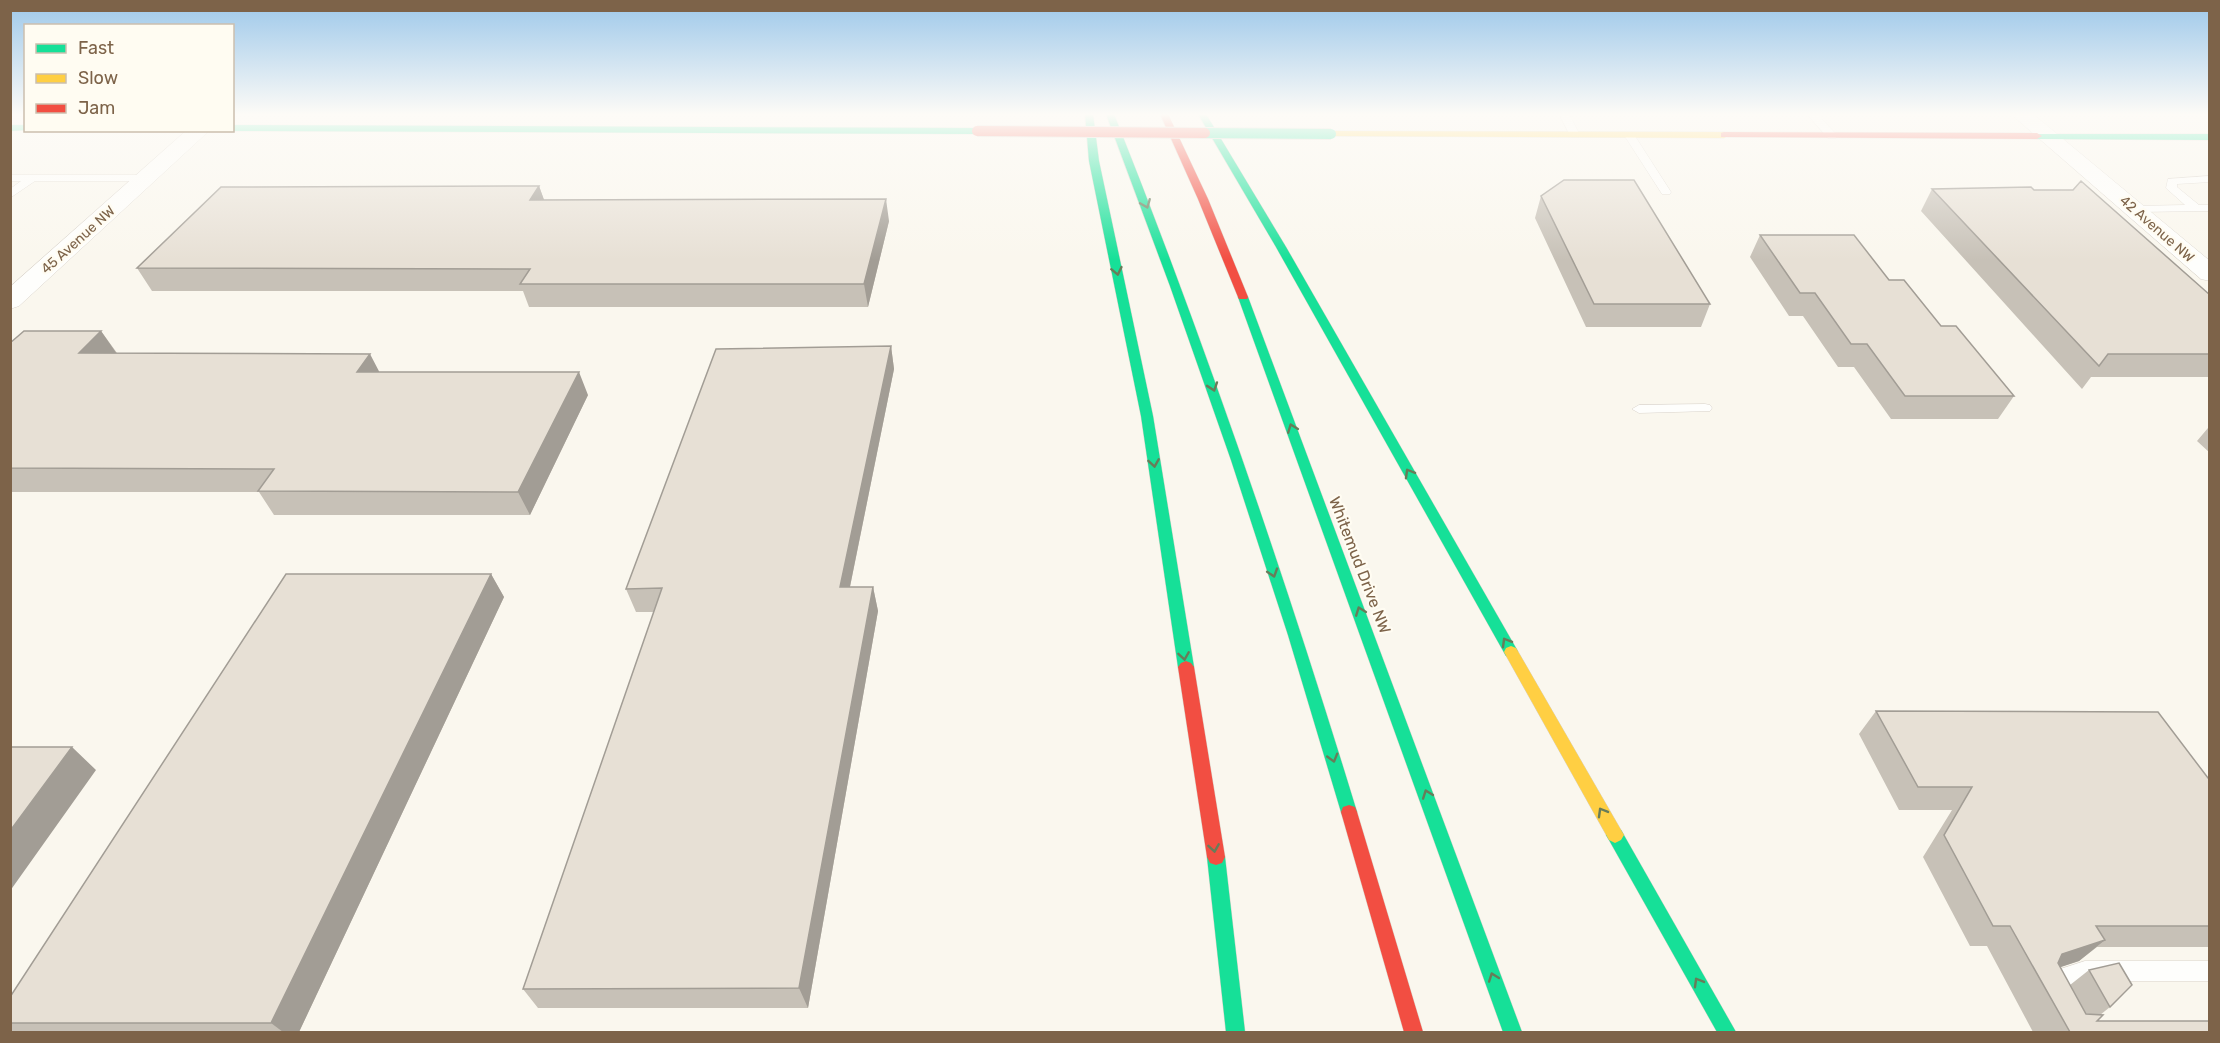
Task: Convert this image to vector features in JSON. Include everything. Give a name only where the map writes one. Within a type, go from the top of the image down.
[{"type":"main road","points":[[1094,163],[1147,416],[1219,879],[1236,1032]]},
{"type":"main road","points":[[1129,163],[1164,249],[1219,404],[1322,722],[1414,1032]]},
{"type":"main road","name":"Whitemud Drive NW","points":[[1186,163],[1217,233],[1282,402],[1397,708],[1513,1032]]},
{"type":"main road","points":[[1231,163],[1276,237],[1727,1032]]},
{"type":"street","name":"45 Avenue NW","points":[[10,300],[165,163]]},
{"type":"street","name":"42 Avenue NW","points":[[2080,163],[2210,274]]},
{"type":"lane","points":[[1647,163],[1666,192]]},
{"type":"lane","points":[[10,178],[148,178]]},
{"type":"lane","points":[[10,195],[32,178]]},
{"type":"lane","points":[[2196,208],[2171,188],[2172,181],[2210,179]]},
{"type":"lane","points":[[2134,209],[2210,208]]},
{"type":"lane","points":[[1639,409],[1705,408]]},
{"type":"lane","points":[[2056,1003],[2045,984],[2085,971],[2210,971]]},
{"type":"building","points":[[1564,180],[1634,180],[1710,304],[1594,304],[1541,196]]},
{"type":"building","points":[[2081,181],[2210,295],[2210,354],[2108,354],[2099,366],[1932,189],[2031,187],[2034,190],[2073,190]]},
{"type":"building","points":[[539,186],[530,200],[886,199],[864,284],[520,284],[530,269],[137,268],[221,187]]},
{"type":"building","points":[[1760,235],[1854,235],[1889,280],[1904,280],[1941,326],[1956,326],[2014,396],[1905,396],[1867,344],[1851,344],[1815,293],[1800,293]]},
{"type":"building","points":[[24,331],[101,331],[79,353],[370,354],[357,372],[579,372],[518,492],[258,491],[274,469],[10,468],[10,343]]},
{"type":"building","points":[[891,346],[840,587],[873,587],[799,988],[523,989],[662,588],[626,589],[716,349]]},
{"type":"building","points":[[286,574],[491,574],[271,1023],[10,1023],[10,997]]},
{"type":"building","points":[[1876,711],[2158,712],[2210,778],[2210,926],[2096,926],[2105,940],[2062,954],[2058,963],[2086,1014],[2103,1015],[2097,1021],[2210,1021],[2210,1032],[2070,1032],[2010,926],[1993,926],[1944,835],[1972,787],[1918,787]]},
{"type":"building","points":[[10,747],[72,747],[10,831]]},
{"type":"building","points":[[2119,963],[2132,985],[2110,1007],[2089,970]]},
{"type":"traffic: fast","points":[[1094,163],[1147,416],[1186,667]]},
{"type":"traffic: fast","points":[[1129,163],[1176,286],[1267,548],[1349,812]]},
{"type":"traffic: fast","points":[[1231,163],[1511,652]]},
{"type":"traffic: fast","points":[[1243,297],[1513,1032]]},
{"type":"traffic: fast","points":[[1615,835],[1727,1032]]},
{"type":"traffic: fast","points":[[1216,857],[1236,1032]]},
{"type":"traffic: slow","points":[[1511,652],[1615,835]]},
{"type":"traffic: jam","points":[[1186,163],[1243,297]]},
{"type":"traffic: jam","points":[[1186,667],[1216,857]]},
{"type":"traffic: jam","points":[[1349,812],[1414,1032]]}]
